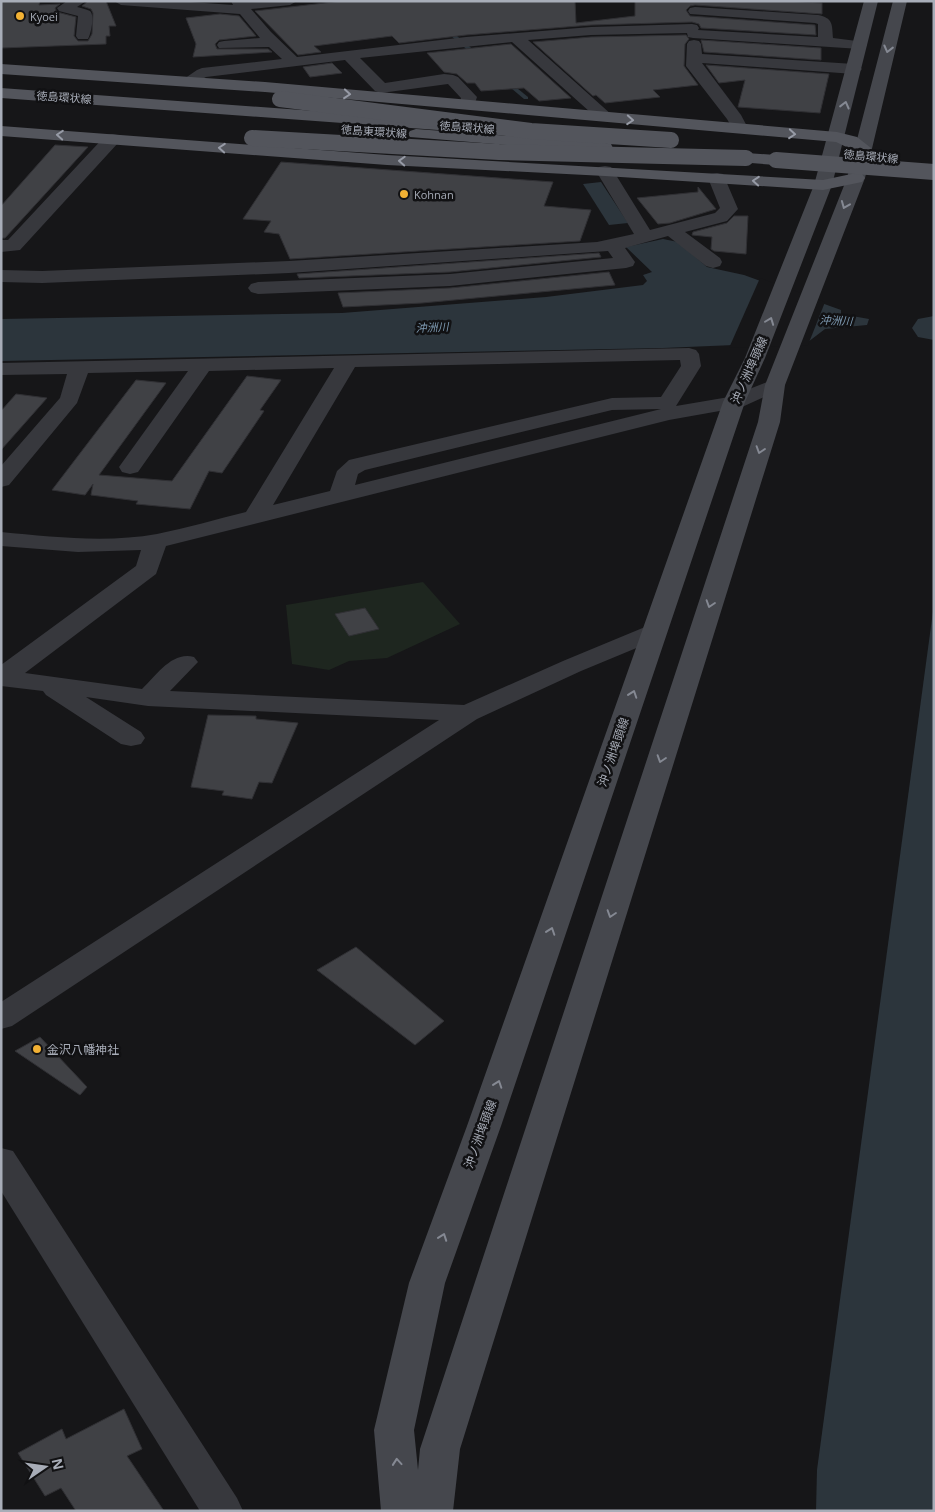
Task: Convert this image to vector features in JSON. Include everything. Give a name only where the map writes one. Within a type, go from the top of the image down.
[{"type":"main road","name":"沖ノ洲埠頭線","points":[[401,1511],[394,1430],[427,1283],[484,1126],[734,402],[755,358],[823,185],[871,1]]},
{"type":"main road","points":[[432,1511],[440,1449],[769,422],[775,385],[788,358],[811,291],[856,178],[900,1]]},
{"type":"main road","name":"徳島環状線","points":[[1,68],[189,81],[837,137],[851,141],[863,148]]},
{"type":"main road","points":[[1,77],[280,99],[531,130],[672,140]]},
{"type":"main road","points":[[1,85],[180,99],[345,109],[502,112],[606,118]]},
{"type":"main road","name":"徳島環状線","points":[[1,93],[672,140],[934,161]]},
{"type":"main road","name":"徳島東環状線","points":[[1,103],[746,158]]},
{"type":"main road","points":[[1,118],[402,148],[646,158],[746,158]]},
{"type":"main road","points":[[234,130],[348,139],[516,163],[600,171]]},
{"type":"main road","name":"徳島環状線","points":[[1,131],[387,160],[823,185],[856,178]]},
{"type":"main road","name":"徳島環状線","points":[[746,158],[934,172]]},
{"type":"street","points":[[79,1],[64,8],[85,14],[82,36]]},
{"type":"street","points":[[121,1],[241,6],[290,1]]},
{"type":"street","points":[[241,6],[272,42],[294,62]]},
{"type":"street","points":[[741,130],[735,118],[694,66],[693,31],[696,6],[818,19],[825,22],[826,42]]},
{"type":"street","points":[[189,81],[202,73],[411,47],[461,41],[591,31],[693,31],[860,45]]},
{"type":"street","points":[[515,37],[606,118]]},
{"type":"street","points":[[224,45],[272,42]]},
{"type":"street","points":[[411,47],[444,79]]},
{"type":"street","points":[[348,55],[380,88],[444,79],[453,80],[468,97],[467,106]]},
{"type":"street","points":[[694,58],[854,69]]},
{"type":"street","points":[[1,246],[14,246],[112,139]]},
{"type":"street","points":[[600,171],[646,236]]},
{"type":"street","points":[[1,276],[289,267],[597,248],[721,217],[729,209],[717,178]]},
{"type":"street","points":[[671,230],[713,262]]},
{"type":"street","points":[[258,288],[450,280],[626,262],[613,245]]},
{"type":"street","points":[[1,370],[689,354],[691,366],[668,403],[612,404],[357,465],[348,471],[340,494]]},
{"type":"street","points":[[255,516],[348,362]]},
{"type":"street","points":[[130,467],[203,365]]},
{"type":"street","points":[[1,480],[70,399],[79,368]]},
{"type":"street","points":[[1,539],[63,545],[122,544],[156,541],[669,414],[734,402],[775,385]]},
{"type":"street","points":[[734,402],[759,414],[769,422]]},
{"type":"street","points":[[1,678],[147,569],[156,541]]},
{"type":"street","points":[[1,1018],[468,713],[572,666],[654,632]]},
{"type":"street","points":[[148,698],[186,662]]},
{"type":"street","points":[[1,678],[148,698],[468,713]]},
{"type":"street","points":[[47,684],[131,738]]},
{"type":"street","points":[[1,1161],[223,1511]]},
{"type":"shaded area","points":[[423,582],[460,624],[387,658],[349,661],[329,670],[292,664],[286,605]]},
{"type":"water","points":[[601,182],[628,223],[609,225],[583,184]]},
{"type":"water","name":"沖洲川","points":[[663,239],[678,242],[707,267],[744,275],[841,310],[841,314],[869,319],[867,325],[825,329],[808,342],[663,348],[1,361],[1,319],[342,313],[546,297],[643,285],[647,281],[643,275],[652,272],[626,247]]},
{"type":"water","points":[[934,604],[934,1511],[816,1511],[817,1470]]},
{"type":"pier","points":[[760,278],[825,302],[808,345],[729,348]]},
{"type":"building","points":[[1,1],[40,1],[39,5],[60,4],[55,8],[57,12],[76,17],[74,36],[78,41],[88,41],[92,34],[93,13],[91,9],[82,6],[88,1],[106,1],[116,26],[109,26],[110,36],[106,36],[106,44],[1,48]]},
{"type":"building","points":[[342,1],[575,1],[576,23],[635,16],[635,1],[784,1],[822,3],[822,14],[695,5],[690,6],[686,10],[690,16],[815,25],[816,35],[701,28],[699,24],[692,22],[591,25],[466,35],[399,43],[392,36],[314,46],[321,52],[298,55],[255,11]]},
{"type":"building","points":[[220,14],[239,16],[256,36],[219,40],[215,44],[217,49],[268,49],[272,52],[193,57],[196,44],[186,18]]},
{"type":"building","points":[[686,35],[689,39],[685,44],[684,66],[698,85],[653,90],[660,97],[605,103],[596,95],[593,96],[533,42],[591,37]]},
{"type":"building","points":[[701,40],[821,48],[821,60],[704,52]]},
{"type":"building","points":[[511,44],[571,98],[539,101],[524,88],[481,91],[475,83],[467,83],[457,74],[444,72],[427,53]]},
{"type":"building","points":[[332,63],[342,73],[310,77],[303,67]]},
{"type":"building","points":[[706,65],[829,74],[820,113],[738,107],[745,80],[719,83]]},
{"type":"building","points":[[55,145],[88,147],[5,238],[1,238],[1,206]]},
{"type":"building","name":"Kohnan","points":[[281,162],[553,182],[544,206],[591,210],[580,241],[290,259],[279,234],[264,232],[271,221],[243,219]]},
{"type":"building","points":[[698,187],[716,209],[670,223],[658,224],[637,198],[698,192]]},
{"type":"building","points":[[734,216],[748,216],[746,254],[714,251],[711,249],[712,237],[692,235],[693,232],[727,223]]},
{"type":"building","points":[[599,253],[601,257],[450,272],[299,278],[297,274]]},
{"type":"building","points":[[609,272],[615,285],[422,303],[343,307],[338,293],[450,288]]},
{"type":"building","points":[[247,376],[281,380],[260,410],[264,411],[222,473],[209,471],[190,509],[136,504],[138,501],[91,495],[93,484],[85,495],[52,490],[136,380],[166,383],[99,475],[172,481]]},
{"type":"building","points":[[16,394],[47,398],[1,450],[1,411]]},
{"type":"building","points":[[365,608],[379,629],[349,636],[335,614]]},
{"type":"building","points":[[208,715],[256,716],[256,719],[298,723],[272,783],[259,782],[252,799],[222,795],[224,791],[191,787]]},
{"type":"building","points":[[356,947],[444,1021],[415,1045],[317,970]]},
{"type":"building","points":[[40,1037],[87,1087],[80,1095],[15,1051]]},
{"type":"building","points":[[124,1409],[142,1449],[127,1456],[164,1511],[76,1511],[61,1488],[45,1496],[18,1453],[62,1429],[66,1439]]},
{"type":"waterway","points":[[445,28],[480,58]]},
{"type":"waterway","points":[[506,81],[526,98]]},
{"type":"place","name":"Kyoei","points":[[20,16]]},
{"type":"place","name":"Kohnan","points":[[404,194]]},
{"type":"place","name":"金沢八幡神社","points":[[37,1049]]}]
